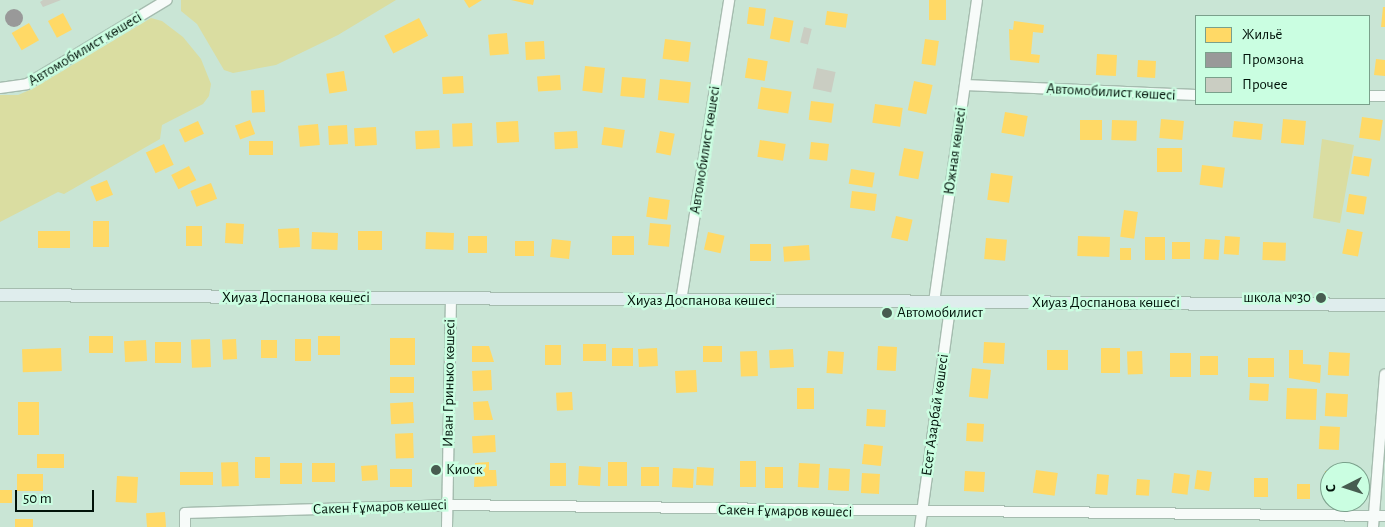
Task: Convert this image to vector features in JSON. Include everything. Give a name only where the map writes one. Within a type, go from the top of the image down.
[{"type":"main road","name":"Хиуаз Доспанова көшесі","points":[[0,297],[1385,306]]},
{"type":"street","name":"Автомобилист көшесі","points":[[0,88],[27,84],[167,0]]},
{"type":"street","name":"Автомобилист көшесі","points":[[681,300],[729,0]]},
{"type":"street","name":"Южная көшесі","points":[[934,302],[977,0]]},
{"type":"street","name":"Автомобилист көшесі","points":[[965,85],[1195,96]]},
{"type":"street","points":[[1370,96],[1385,96]]},
{"type":"street","name":"Иван Гринько көшесі","points":[[447,527],[451,299]]},
{"type":"street","name":"Есет Азарбай көшесі","points":[[920,527],[951,302]]},
{"type":"street","points":[[1373,527],[1380,515],[1385,374]]},
{"type":"street","name":"Сакен Ғұмаров көшесі","points":[[184,527],[184,513],[447,505],[921,514],[1380,515]]},
{"type":"green space","points":[[181,0],[396,0],[338,35],[276,65],[233,73],[224,70],[197,24],[181,11]]},
{"type":"green space","points":[[151,18],[162,21],[183,37],[201,59],[211,84],[209,96],[203,104],[162,125],[160,139],[64,194],[58,192],[0,222],[0,95],[18,95],[32,89]]},
{"type":"green space","points":[[1322,139],[1354,145],[1340,223],[1313,218]]},
{"type":"building: Жильё","points":[[464,0],[482,0],[469,8]]},
{"type":"building: Жильё","points":[[511,0],[534,0],[533,5]]},
{"type":"building: Жильё","points":[[929,0],[946,0],[946,20],[929,20]]},
{"type":"building: Жильё","points":[[749,7],[766,9],[764,26],[747,24]]},
{"type":"building: Жильё","points":[[1383,7],[1385,7],[1385,27],[1381,27]]},
{"type":"building: Жильё","points":[[827,11],[848,14],[846,28],[825,25]]},
{"type":"building: Жильё","points":[[63,13],[72,30],[57,38],[48,21]]},
{"type":"building: Жильё","points":[[774,17],[794,21],[789,42],[770,39]]},
{"type":"building: Жильё","points":[[419,18],[428,36],[393,54],[384,36]]},
{"type":"building: Жильё","points":[[1014,21],[1044,25],[1043,33],[1033,32],[1031,54],[1040,55],[1039,63],[1010,60],[1009,29],[1013,30]]},
{"type":"building: Жильё","points":[[29,23],[39,40],[22,50],[12,33]]},
{"type":"building: Жильё","points":[[507,33],[509,54],[490,56],[488,35]]},
{"type":"building: Жильё","points":[[665,39],[691,42],[688,62],[663,59]]},
{"type":"building: Жильё","points":[[925,39],[939,41],[935,66],[922,64]]},
{"type":"building: Жильё","points":[[544,41],[545,59],[526,60],[525,42]]},
{"type":"building: Жильё","points":[[1097,54],[1117,55],[1116,76],[1096,75]]},
{"type":"building: Жильё","points":[[748,58],[768,61],[765,81],[745,78]]},
{"type":"building: Жильё","points":[[1376,59],[1385,60],[1385,76],[1374,75]]},
{"type":"building: Жильё","points":[[1138,60],[1156,61],[1155,78],[1137,77]]},
{"type":"building: Жильё","points":[[585,66],[605,68],[602,93],[582,91]]},
{"type":"building: Жильё","points":[[344,71],[347,91],[329,94],[326,74]]},
{"type":"building: Жильё","points":[[560,75],[561,90],[538,92],[537,77]]},
{"type":"building: Жильё","points":[[463,76],[464,93],[443,94],[442,77]]},
{"type":"building: Жильё","points":[[622,77],[646,79],[644,98],[620,96]]},
{"type":"building: Жильё","points":[[660,79],[691,82],[689,103],[658,100]]},
{"type":"building: Жильё","points":[[914,81],[933,85],[926,114],[908,110]]},
{"type":"building: Жильё","points":[[761,87],[792,92],[788,114],[758,109]]},
{"type":"building: Жильё","points":[[264,90],[265,112],[252,113],[251,91]]},
{"type":"building: Жильё","points":[[811,101],[834,104],[832,123],[809,120]]},
{"type":"building: Жильё","points":[[875,104],[903,108],[900,127],[872,123]]},
{"type":"building: Жильё","points":[[1005,112],[1028,116],[1024,137],[1001,133]]},
{"type":"building: Жильё","points":[[1362,117],[1383,120],[1380,141],[1359,138]]},
{"type":"building: Жильё","points":[[1161,119],[1184,121],[1182,140],[1159,138]]},
{"type":"building: Жильё","points":[[1283,119],[1306,121],[1304,145],[1281,143]]},
{"type":"building: Жильё","points":[[250,120],[255,134],[240,140],[235,125]]},
{"type":"building: Жильё","points":[[1080,120],[1102,120],[1102,140],[1080,140]]},
{"type":"building: Жильё","points":[[1112,120],[1137,121],[1136,141],[1111,140]]},
{"type":"building: Жильё","points":[[198,121],[204,134],[185,143],[179,130]]},
{"type":"building: Жильё","points":[[518,121],[519,142],[497,143],[496,122]]},
{"type":"building: Жильё","points":[[1234,121],[1263,124],[1261,140],[1232,137]]},
{"type":"building: Жильё","points":[[472,123],[473,146],[453,147],[452,124]]},
{"type":"building: Жильё","points":[[318,124],[320,145],[300,147],[298,126]]},
{"type":"building: Жильё","points":[[347,125],[348,144],[329,145],[328,126]]},
{"type":"building: Жильё","points":[[376,127],[377,145],[355,146],[354,128]]},
{"type":"building: Жильё","points":[[604,127],[625,130],[622,148],[601,145]]},
{"type":"building: Жильё","points":[[439,130],[440,148],[416,149],[415,131]]},
{"type":"building: Жильё","points":[[577,131],[578,148],[555,149],[554,132]]},
{"type":"building: Жильё","points":[[660,131],[675,134],[671,155],[656,153]]},
{"type":"building: Жильё","points":[[760,140],[786,144],[783,161],[757,157]]},
{"type":"building: Жильё","points":[[249,141],[273,141],[273,155],[249,155]]},
{"type":"building: Жильё","points":[[811,142],[829,144],[827,161],[809,159]]},
{"type":"building: Жильё","points":[[164,144],[174,165],[156,173],[146,152]]},
{"type":"building: Жильё","points":[[904,148],[924,152],[918,179],[899,175]]},
{"type":"building: Жильё","points":[[1157,148],[1182,148],[1182,172],[1157,172]]},
{"type":"building: Жильё","points":[[1354,156],[1372,159],[1369,177],[1351,174]]},
{"type":"building: Жильё","points":[[1202,165],[1225,168],[1222,188],[1200,185]]},
{"type":"building: Жильё","points":[[189,166],[196,180],[178,189],[171,175]]},
{"type":"building: Жильё","points":[[851,169],[875,173],[872,188],[849,184]]},
{"type":"building: Жильё","points":[[991,173],[1013,176],[1009,203],[987,200]]},
{"type":"building: Жильё","points":[[107,180],[113,195],[96,202],[90,187]]},
{"type":"building: Жильё","points":[[211,183],[217,199],[197,207],[190,191]]},
{"type":"building: Жильё","points":[[852,191],[877,194],[875,211],[850,208]]},
{"type":"building: Жильё","points":[[1349,194],[1367,197],[1364,215],[1346,212]]},
{"type":"building: Жильё","points":[[649,197],[670,200],[667,220],[646,217]]},
{"type":"building: Жильё","points":[[1124,210],[1138,212],[1134,239],[1120,237]]},
{"type":"building: Жильё","points":[[896,216],[913,220],[908,241],[891,237]]},
{"type":"building: Жильё","points":[[93,221],[109,221],[109,247],[93,247]]},
{"type":"building: Жильё","points":[[226,223],[244,224],[243,244],[225,243]]},
{"type":"building: Жильё","points":[[650,223],[671,225],[669,247],[648,245]]},
{"type":"building: Жильё","points":[[186,226],[202,226],[202,246],[186,246]]},
{"type":"building: Жильё","points":[[299,228],[300,247],[279,248],[278,229]]},
{"type":"building: Жильё","points":[[1347,229],[1363,232],[1358,257],[1342,254]]},
{"type":"building: Жильё","points":[[38,231],[70,231],[70,248],[38,248]]},
{"type":"building: Жильё","points":[[358,231],[382,231],[382,250],[358,250]]},
{"type":"building: Жильё","points":[[312,232],[338,233],[337,250],[311,249]]},
{"type":"building: Жильё","points":[[426,232],[454,233],[453,250],[425,249]]},
{"type":"building: Жильё","points":[[708,232],[725,236],[721,253],[704,250]]},
{"type":"building: Жильё","points":[[468,236],[487,236],[487,253],[468,253]]},
{"type":"building: Жильё","points":[[612,236],[634,236],[634,255],[612,255]]},
{"type":"building: Жильё","points":[[1078,236],[1110,237],[1109,257],[1077,256]]},
{"type":"building: Жильё","points":[[1225,236],[1240,237],[1239,255],[1224,254]]},
{"type":"building: Жильё","points":[[1145,237],[1165,237],[1165,260],[1145,260]]},
{"type":"building: Жильё","points":[[986,238],[1007,240],[1005,261],[984,259]]},
{"type":"building: Жильё","points":[[552,239],[571,241],[569,259],[550,257]]},
{"type":"building: Жильё","points":[[1205,239],[1220,240],[1219,260],[1204,259]]},
{"type":"building: Жильё","points":[[515,241],[534,241],[534,256],[515,256]]},
{"type":"building: Жильё","points":[[1172,242],[1190,242],[1190,259],[1172,259]]},
{"type":"building: Жильё","points":[[1263,242],[1286,243],[1285,261],[1262,260]]},
{"type":"building: Жильё","points":[[750,244],[771,244],[771,261],[750,261]]},
{"type":"building: Жильё","points":[[809,245],[810,260],[784,262],[783,247]]},
{"type":"building: Жильё","points":[[1120,248],[1131,248],[1131,260],[1120,260]]},
{"type":"building: Жильё","points":[[89,336],[113,336],[113,353],[89,353]]},
{"type":"building: Жильё","points":[[318,336],[340,336],[340,355],[318,355]]},
{"type":"building: Жильё","points":[[390,338],[415,338],[415,365],[390,365]]},
{"type":"building: Жильё","points":[[210,339],[211,367],[192,368],[191,340]]},
{"type":"building: Жильё","points":[[236,339],[237,359],[223,360],[222,340]]},
{"type":"building: Жильё","points":[[295,339],[311,339],[311,361],[295,361]]},
{"type":"building: Жильё","points":[[146,340],[147,361],[125,362],[124,341]]},
{"type":"building: Жильё","points":[[261,340],[277,340],[277,358],[261,358]]},
{"type":"building: Жильё","points":[[155,342],[181,342],[181,363],[155,363]]},
{"type":"building: Жильё","points":[[984,342],[1005,343],[1004,364],[983,363]]},
{"type":"building: Жильё","points":[[583,344],[606,344],[606,361],[583,361]]},
{"type":"building: Жильё","points":[[545,345],[561,345],[561,365],[545,365]]},
{"type":"building: Жильё","points":[[472,346],[489,346],[494,362],[472,362]]},
{"type":"building: Жильё","points":[[703,346],[722,346],[722,362],[703,362]]},
{"type":"building: Жильё","points":[[878,346],[897,347],[896,371],[877,370]]},
{"type":"building: Жильё","points":[[61,348],[62,371],[23,372],[22,349]]},
{"type":"building: Жильё","points":[[612,348],[633,348],[633,366],[612,366]]},
{"type":"building: Жильё","points":[[657,348],[658,366],[639,367],[638,349]]},
{"type":"building: Жильё","points":[[1101,348],[1120,348],[1120,373],[1101,373]]},
{"type":"building: Жильё","points":[[793,349],[794,367],[770,368],[769,350]]},
{"type":"building: Жильё","points":[[1047,350],[1068,350],[1068,370],[1047,370]]},
{"type":"building: Жильё","points":[[1289,350],[1303,350],[1303,364],[1321,365],[1320,383],[1289,378]]},
{"type":"building: Жильё","points":[[757,351],[758,376],[741,377],[740,352]]},
{"type":"building: Жильё","points":[[828,351],[844,352],[842,374],[826,373]]},
{"type":"building: Жильё","points":[[1142,351],[1143,374],[1128,375],[1127,352]]},
{"type":"building: Жильё","points":[[1329,352],[1350,353],[1349,376],[1328,375]]},
{"type":"building: Жильё","points":[[1170,353],[1191,353],[1191,377],[1170,377]]},
{"type":"building: Жильё","points":[[1200,356],[1218,356],[1218,375],[1200,375]]},
{"type":"building: Жильё","points":[[1248,358],[1274,358],[1274,377],[1248,377]]},
{"type":"building: Жильё","points":[[972,368],[991,370],[988,399],[969,397]]},
{"type":"building: Жильё","points":[[491,370],[492,390],[473,391],[472,371]]},
{"type":"building: Жильё","points":[[696,370],[697,392],[676,393],[675,371]]},
{"type":"building: Жильё","points":[[390,377],[414,377],[414,393],[390,393]]},
{"type":"building: Жильё","points":[[1250,383],[1269,384],[1268,401],[1249,400]]},
{"type":"building: Жильё","points":[[797,388],[814,388],[814,409],[797,409]]},
{"type":"building: Жильё","points":[[1287,388],[1317,389],[1316,420],[1286,419]]},
{"type":"building: Жильё","points":[[572,392],[573,410],[557,411],[556,393]]},
{"type":"building: Жильё","points":[[1326,393],[1348,394],[1347,417],[1325,416]]},
{"type":"building: Жильё","points":[[488,401],[493,420],[474,420],[473,402]]},
{"type":"building: Жильё","points":[[18,402],[39,402],[39,435],[18,435]]},
{"type":"building: Жильё","points":[[413,402],[414,423],[391,424],[390,403]]},
{"type":"building: Жильё","points":[[867,409],[886,410],[885,427],[866,426]]},
{"type":"building: Жильё","points":[[967,423],[984,424],[983,442],[966,441]]},
{"type":"building: Жильё","points":[[1320,426],[1340,427],[1339,450],[1319,449]]},
{"type":"building: Жильё","points":[[413,433],[414,458],[396,459],[395,434]]},
{"type":"building: Жильё","points":[[495,435],[496,452],[473,453],[472,436]]},
{"type":"building: Жильё","points":[[864,444],[883,446],[881,466],[862,464]]},
{"type":"building: Жильё","points":[[37,454],[64,454],[64,468],[37,468]]},
{"type":"building: Жильё","points":[[255,457],[270,457],[270,478],[255,478]]},
{"type":"building: Жильё","points":[[740,461],[756,461],[756,487],[740,487]]},
{"type":"building: Жильё","points":[[238,462],[239,486],[222,487],[221,463]]},
{"type":"building: Жильё","points":[[489,462],[489,470],[496,470],[497,486],[474,487],[475,463]]},
{"type":"building: Жильё","points":[[608,462],[627,462],[627,486],[608,486]]},
{"type":"building: Жильё","points":[[280,463],[302,463],[302,484],[280,484]]},
{"type":"building: Жильё","points":[[312,463],[335,463],[335,482],[312,482]]},
{"type":"building: Жильё","points":[[550,463],[566,463],[566,486],[550,486]]},
{"type":"building: Жильё","points":[[799,463],[820,464],[819,488],[798,487]]},
{"type":"building: Жильё","points":[[377,465],[378,480],[362,481],[361,466]]},
{"type":"building: Жильё","points":[[579,466],[601,467],[600,486],[578,485]]},
{"type":"building: Жильё","points":[[641,467],[659,467],[659,486],[641,486]]},
{"type":"building: Жильё","points":[[697,467],[714,468],[713,486],[696,485]]},
{"type":"building: Жильё","points":[[765,467],[783,467],[783,488],[765,488]]},
{"type":"building: Жильё","points":[[673,468],[694,469],[693,488],[672,487]]},
{"type":"building: Жильё","points":[[829,468],[850,469],[849,491],[828,490]]},
{"type":"building: Жильё","points":[[390,469],[412,469],[412,487],[390,487]]},
{"type":"building: Жильё","points":[[1036,470],[1058,473],[1055,496],[1033,493]]},
{"type":"building: Жильё","points":[[1197,470],[1212,472],[1209,491],[1194,489]]},
{"type":"building: Жильё","points":[[965,471],[985,472],[984,492],[964,491]]},
{"type":"building: Жильё","points":[[180,472],[213,472],[213,485],[180,485]]},
{"type":"building: Жильё","points":[[862,473],[880,474],[879,494],[861,493]]},
{"type":"building: Жильё","points":[[1174,473],[1190,475],[1187,495],[1172,493]]},
{"type":"building: Жильё","points":[[17,474],[43,474],[43,491],[17,491]]},
{"type":"building: Жильё","points":[[1097,474],[1109,475],[1107,495],[1095,494]]},
{"type":"building: Жильё","points":[[117,476],[138,477],[137,503],[116,502]]},
{"type":"building: Жильё","points":[[1254,478],[1268,478],[1268,497],[1254,497]]},
{"type":"building: Жильё","points":[[1137,479],[1150,480],[1149,496],[1136,495]]},
{"type":"building: Жильё","points":[[1297,484],[1310,484],[1310,499],[1297,499]]},
{"type":"building: Жильё","points":[[0,490],[12,490],[12,503],[0,503]]},
{"type":"building: Жильё","points":[[165,512],[166,527],[147,527],[146,513]]},
{"type":"building: Жильё","points":[[15,519],[33,519],[33,527],[15,527]]},
{"type":"building: Промзона","points":[[10,9],[18,9],[23,14],[21,25],[10,27],[5,22],[5,14]]},
{"type":"building: Прочее","points":[[43,0],[61,0],[43,7],[40,2]]},
{"type":"building: Прочее","points":[[804,27],[812,29],[808,44],[800,43]]},
{"type":"building: Прочее","points":[[817,68],[836,72],[831,92],[813,89]]},
{"type":"place","name":"школа №30","points":[[1321,298]]},
{"type":"place","name":"Автомобилист","points":[[887,313]]},
{"type":"place","name":"Киоск","points":[[436,470]]}]
